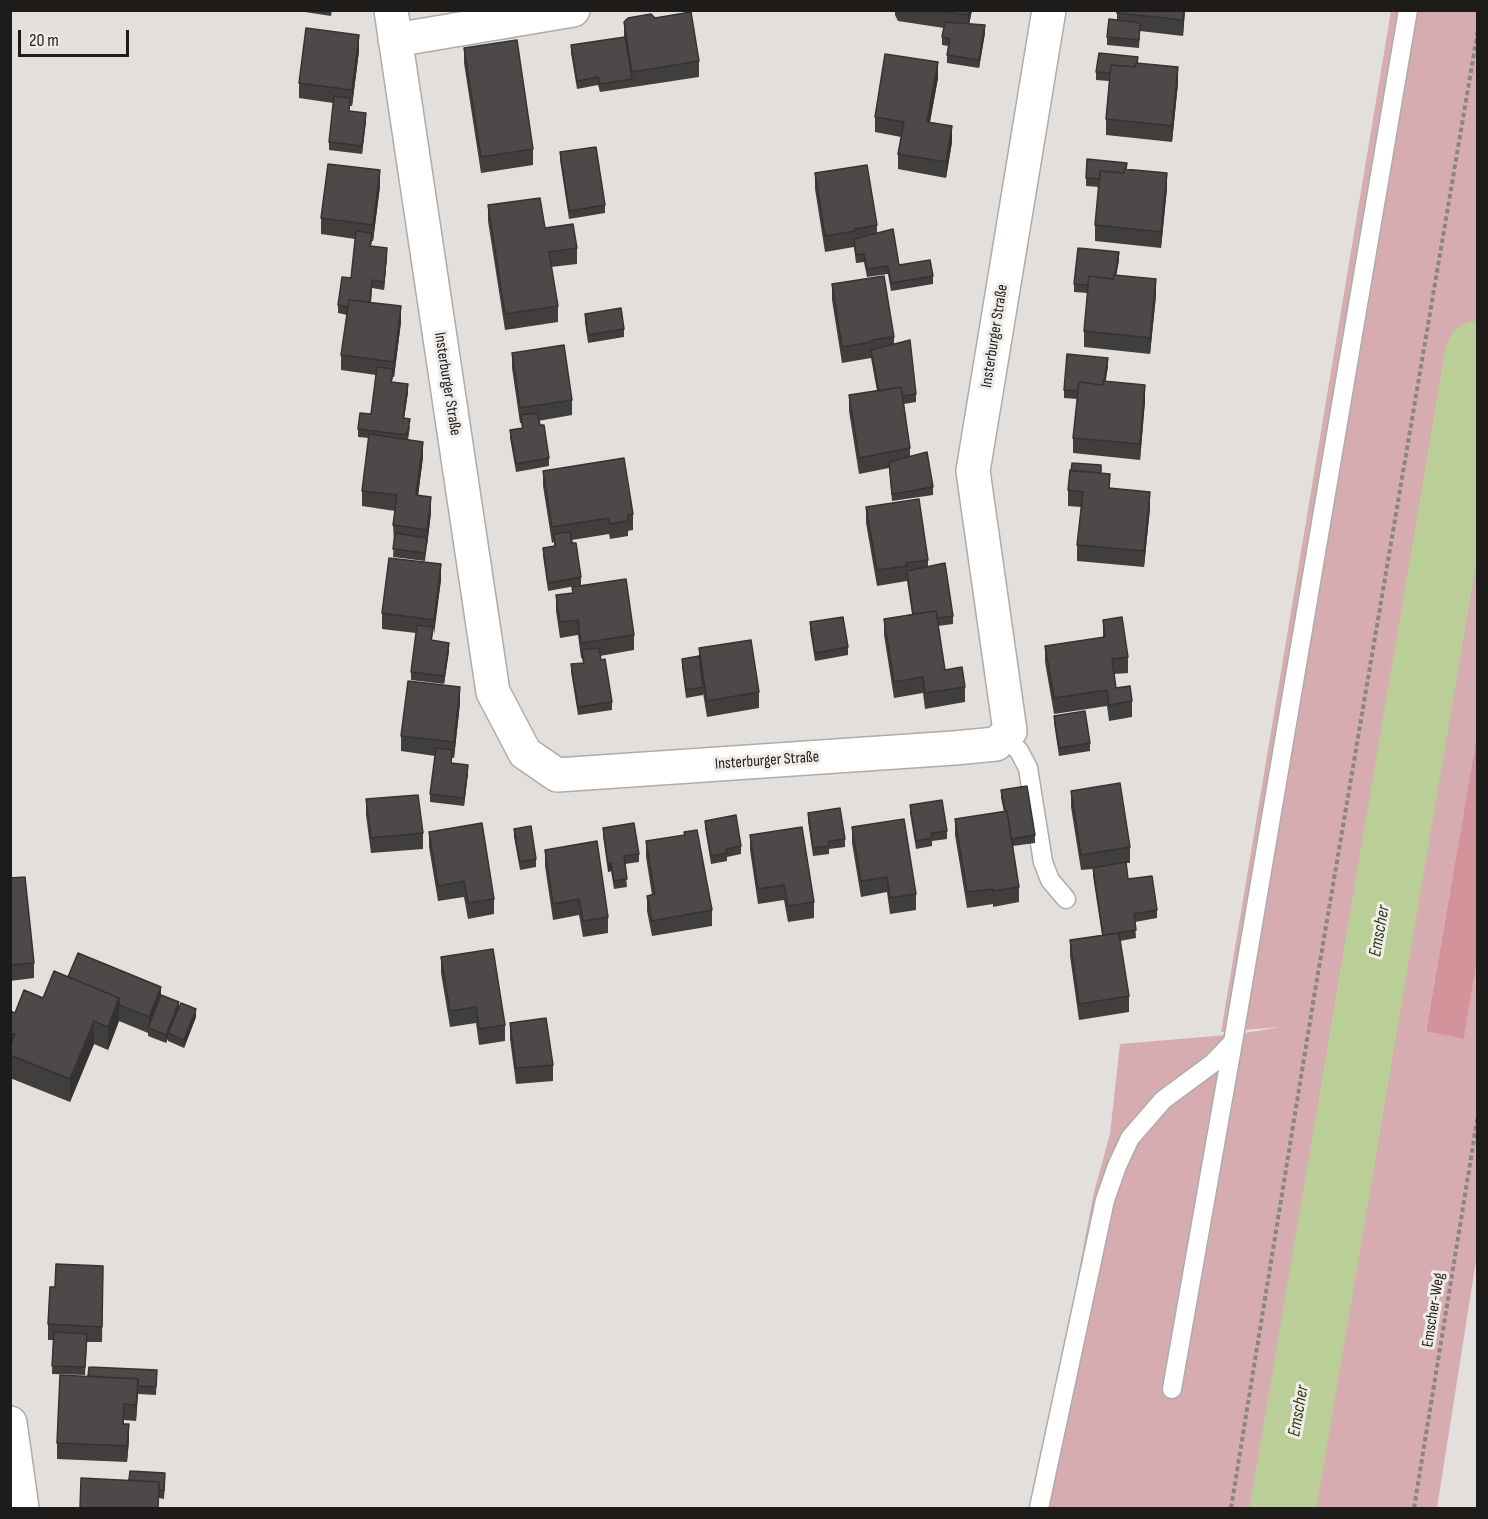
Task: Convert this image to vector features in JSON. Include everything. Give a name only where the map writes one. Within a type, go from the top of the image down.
[{"type":"street","name":"Insterburger Straße","points":[[573,10],[393,25],[493,692],[525,753],[556,775],[996,744],[1010,731],[973,471],[1049,10]]},
{"type":"street","points":[[10,1424],[22,1509]]},
{"type":"lane","points":[[1173,1389],[1408,10]]},
{"type":"lane","points":[[1005,736],[1019,751],[1028,768],[1043,862],[1050,880],[1066,899]]},
{"type":"lane","points":[[1039,1509],[1105,1200],[1117,1166],[1130,1138],[1163,1100],[1214,1063],[1233,1042]]},
{"type":"path","points":[[1231,1509],[1316,985],[1478,30]]},
{"type":"path","name":"Emscher-Weg","points":[[1414,1509],[1478,1116]]},
{"type":"shaded area","points":[[1391,11],[1477,11],[1477,734],[1426,1030],[1464,1039],[1477,960],[1478,1248],[1437,1508],[1044,1508],[1054,1402],[1094,1192],[1110,1134],[1120,1044],[1239,1034],[1280,1027],[1221,1032]]},
{"type":"shaded area","points":[[1477,734],[1477,960],[1464,1039],[1426,1031]]},
{"type":"building","points":[[934,10],[969,10],[968,15]]},
{"type":"building","points":[[1117,10],[1184,10],[1183,20],[1117,13]]},
{"type":"building","points":[[691,12],[699,61],[632,72],[624,22],[628,18],[651,14],[655,18]]},
{"type":"building","points":[[1109,19],[1140,23],[1139,40],[1107,37]]},
{"type":"building","points":[[945,22],[985,25],[979,60],[947,55],[950,39],[942,37]]},
{"type":"building","points":[[306,28],[359,35],[352,90],[299,83]]},
{"type":"building","points":[[625,37],[632,79],[600,84],[598,77],[577,81],[571,45]]},
{"type":"building","points":[[517,40],[533,149],[481,157],[464,48]]},
{"type":"building","points":[[1099,53],[1138,57],[1137,63],[1135,67],[1111,65],[1110,73],[1096,72]]},
{"type":"building","points":[[885,54],[938,62],[927,122],[952,126],[946,162],[898,154],[904,122],[875,117]]},
{"type":"building","points":[[1136,63],[1178,67],[1172,126],[1106,119],[1111,65],[1135,67]]},
{"type":"building","points":[[334,96],[350,98],[349,111],[366,113],[362,146],[329,142]]},
{"type":"building","points":[[596,147],[605,205],[569,211],[560,152]]},
{"type":"building","points":[[1087,159],[1127,163],[1126,169],[1124,173],[1100,171],[1100,179],[1086,178]]},
{"type":"building","points":[[328,164],[380,170],[373,225],[321,218]]},
{"type":"building","points":[[867,165],[877,225],[825,236],[815,173]]},
{"type":"building","points":[[1124,169],[1167,173],[1161,232],[1095,225],[1100,171],[1124,173]]},
{"type":"building","points":[[540,198],[545,228],[573,224],[577,248],[549,252],[558,306],[505,314],[488,205]]},
{"type":"building","points":[[893,229],[899,265],[930,260],[933,276],[891,283],[888,266],[867,269],[864,254],[856,255],[854,239]]},
{"type":"building","points":[[356,231],[372,233],[370,246],[387,248],[384,282],[372,280],[370,302],[349,300],[348,307],[338,305],[342,277],[351,278]]},
{"type":"building","points":[[1078,248],[1119,252],[1113,279],[1089,276],[1088,285],[1074,284]]},
{"type":"building","points":[[1114,275],[1156,279],[1150,338],[1084,331],[1089,276],[1113,279]]},
{"type":"building","points":[[884,276],[894,337],[842,347],[832,284]]},
{"type":"building","points":[[349,300],[401,306],[394,362],[341,355]]},
{"type":"building","points":[[621,308],[624,329],[588,335],[585,314]]},
{"type":"building","points":[[910,340],[916,394],[903,396],[901,387],[879,391],[871,350]]},
{"type":"building","points":[[564,345],[572,400],[520,408],[512,353]]},
{"type":"building","points":[[1067,354],[1108,358],[1103,385],[1079,382],[1078,391],[1064,390]]},
{"type":"building","points":[[377,367],[393,369],[391,382],[408,384],[403,418],[410,419],[407,435],[358,429],[360,413],[371,414]]},
{"type":"building","points":[[1103,381],[1145,385],[1140,444],[1073,438],[1079,382],[1103,385]]},
{"type":"building","points":[[901,387],[910,448],[859,458],[849,395]]},
{"type":"building","points":[[537,413],[540,425],[544,425],[549,458],[516,464],[510,430],[523,428],[521,415]]},
{"type":"building","points":[[369,434],[423,442],[416,495],[431,497],[427,530],[393,525],[397,495],[362,491]]},
{"type":"building","points":[[927,452],[933,487],[892,494],[889,462]]},
{"type":"building","points":[[624,458],[633,514],[628,515],[628,521],[610,524],[609,518],[552,527],[543,471]]},
{"type":"building","points":[[1072,463],[1101,465],[1101,473],[1071,471]]},
{"type":"building","points":[[1070,470],[1110,474],[1109,488],[1150,492],[1144,551],[1077,545],[1083,492],[1068,490]]},
{"type":"building","points":[[919,499],[928,560],[906,563],[907,566],[877,570],[866,507]]},
{"type":"building","points":[[570,532],[572,543],[576,543],[581,577],[548,583],[543,548],[555,546],[554,534]]},
{"type":"building","points":[[395,533],[427,538],[425,553],[393,549]]},
{"type":"building","points":[[389,558],[441,564],[434,620],[382,613]]},
{"type":"building","points":[[945,563],[953,616],[937,618],[936,611],[913,614],[907,571]]},
{"type":"building","points":[[626,579],[634,635],[581,643],[578,620],[560,622],[556,595],[573,593],[572,587]]},
{"type":"building","points":[[936,611],[945,670],[962,667],[965,687],[925,693],[923,677],[894,682],[884,619]]},
{"type":"building","points":[[843,617],[848,647],[815,653],[810,622]]},
{"type":"building","points":[[1122,617],[1128,657],[1112,659],[1116,688],[1130,686],[1132,701],[1109,705],[1107,690],[1054,698],[1045,646],[1105,637],[1103,620]]},
{"type":"building","points":[[417,625],[433,627],[431,640],[449,643],[444,676],[411,672]]},
{"type":"building","points":[[751,640],[759,692],[707,701],[699,648]]},
{"type":"building","points":[[599,648],[601,660],[605,659],[612,702],[578,707],[571,664],[584,663],[582,650]]},
{"type":"building","points":[[699,656],[703,687],[686,690],[682,659]]},
{"type":"building","points":[[408,681],[460,687],[454,742],[401,736]]},
{"type":"building","points":[[1085,711],[1090,743],[1059,748],[1054,716]]},
{"type":"building","points":[[436,748],[452,750],[451,763],[468,765],[464,798],[430,794]]},
{"type":"building","points":[[1120,783],[1130,847],[1081,855],[1071,791]]},
{"type":"building","points":[[1027,786],[1035,835],[1011,839],[1001,790]]},
{"type":"building","points":[[418,795],[423,833],[371,838],[366,799]]},
{"type":"building","points":[[942,800],[947,831],[931,833],[932,838],[916,841],[910,805]]},
{"type":"building","points":[[840,808],[845,839],[829,841],[829,846],[813,848],[808,813]]},
{"type":"building","points":[[1007,811],[1019,887],[967,892],[955,819]]},
{"type":"building","points":[[736,815],[741,846],[726,849],[727,853],[711,856],[705,821]]},
{"type":"building","points":[[904,819],[916,894],[890,898],[887,877],[861,881],[852,827]]},
{"type":"building","points":[[482,823],[494,899],[468,903],[464,881],[438,886],[429,832]]},
{"type":"building","points":[[634,823],[639,854],[624,856],[627,879],[614,881],[611,863],[608,864],[603,828]]},
{"type":"building","points":[[531,826],[536,859],[520,862],[514,829]]},
{"type":"building","points":[[802,827],[814,902],[788,906],[784,885],[758,889],[750,835]]},
{"type":"building","points":[[697,830],[712,910],[652,921],[647,896],[655,894],[646,841],[685,835],[684,832]]},
{"type":"building","points":[[597,841],[608,917],[583,921],[579,899],[553,904],[545,850]]},
{"type":"building","points":[[1126,862],[1128,879],[1152,876],[1157,910],[1134,914],[1136,930],[1103,935],[1093,868]]},
{"type":"building","points":[[25,877],[34,963],[10,965],[10,878]]},
{"type":"building","points":[[1119,933],[1129,996],[1079,1004],[1070,940]]},
{"type":"building","points":[[493,949],[505,1025],[479,1029],[476,1007],[450,1011],[441,957]]},
{"type":"building","points":[[78,953],[161,987],[149,1017],[119,1005],[119,998],[68,977]]},
{"type":"building","points":[[54,971],[119,998],[108,1027],[94,1021],[70,1079],[10,1055],[10,1046],[15,1034],[10,1033],[10,1011],[15,1013],[24,990],[43,998]]},
{"type":"building","points":[[161,995],[179,1002],[166,1035],[148,1028]]},
{"type":"building","points":[[181,1003],[196,1009],[184,1040],[168,1033]]},
{"type":"building","points":[[546,1018],[553,1065],[516,1068],[510,1023]]},
{"type":"building","points":[[56,1264],[103,1266],[102,1327],[48,1324],[50,1287],[55,1287]]},
{"type":"building","points":[[54,1332],[87,1334],[85,1367],[52,1366]]},
{"type":"building","points":[[89,1367],[157,1370],[156,1387],[138,1386],[138,1379],[88,1376]]},
{"type":"building","points":[[60,1375],[138,1379],[136,1405],[124,1404],[123,1424],[129,1424],[127,1446],[57,1443]]},
{"type":"building","points":[[130,1471],[165,1473],[164,1491],[159,1490],[159,1482],[129,1480]]},
{"type":"building","points":[[81,1478],[159,1482],[158,1509],[80,1509]]},
{"type":"waterway","name":"Emscher","points":[[1283,1508],[1478,354]]}]
